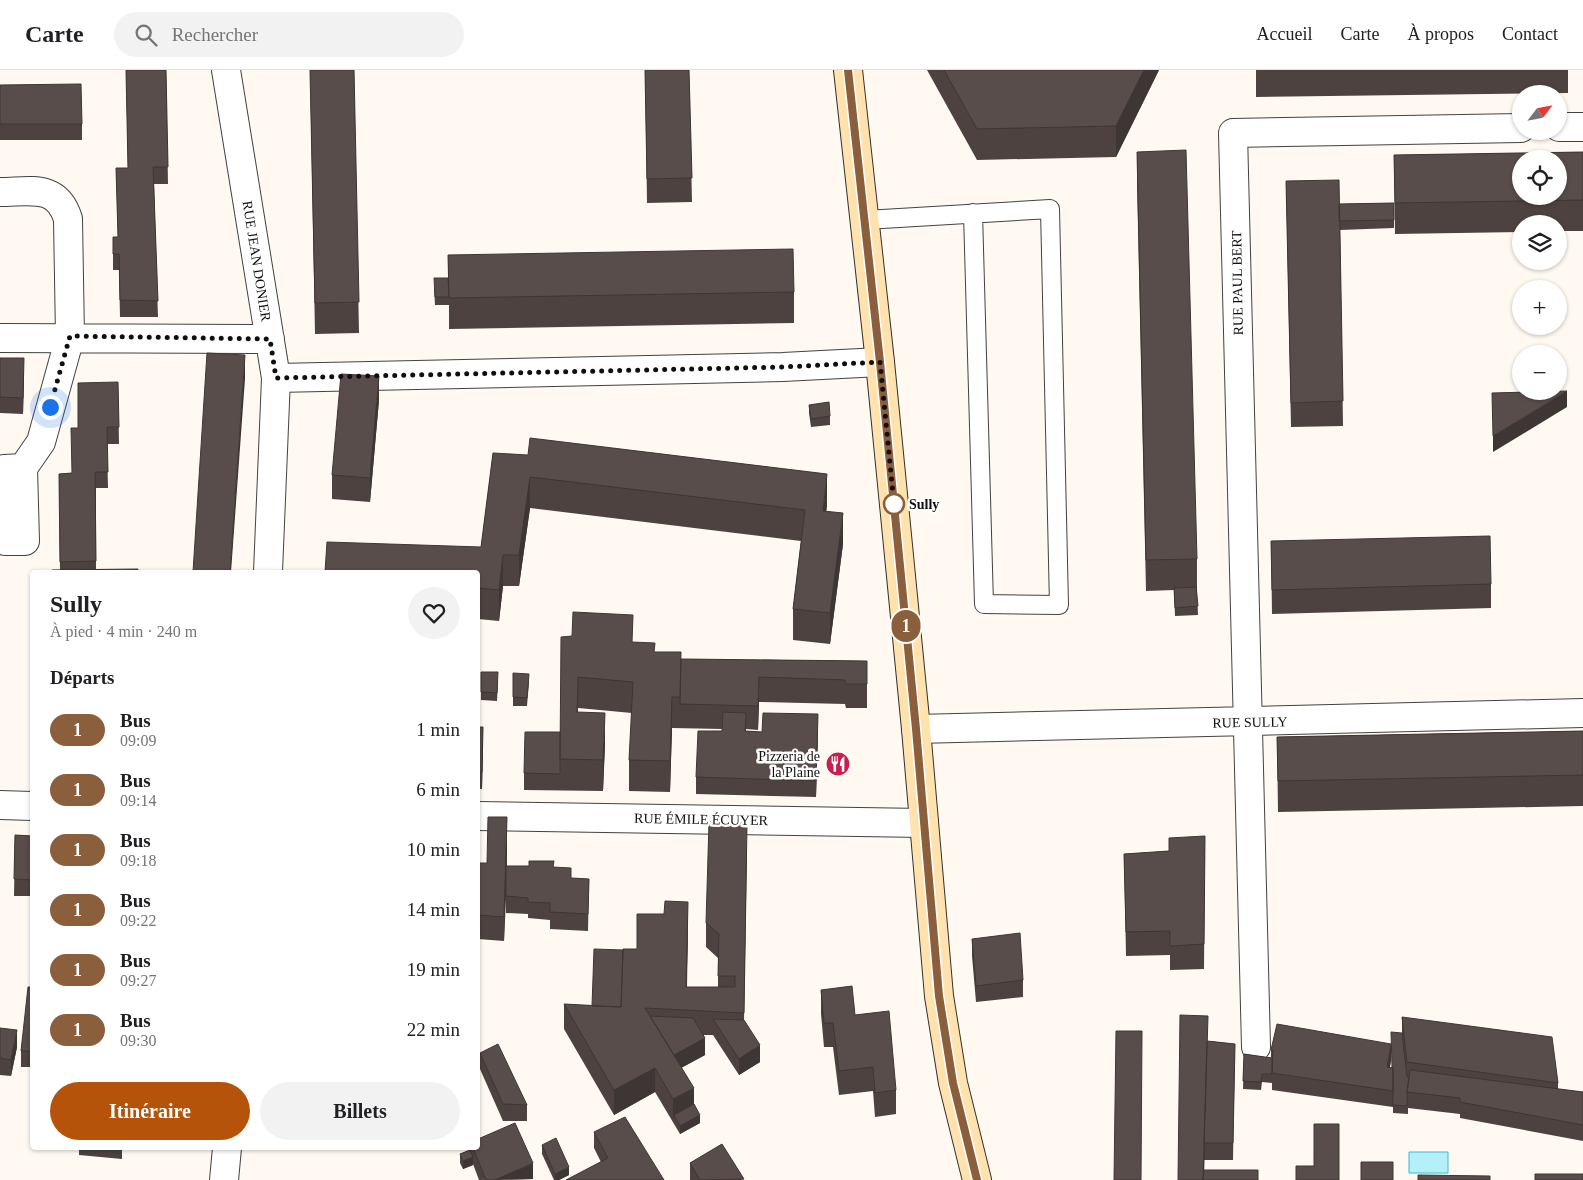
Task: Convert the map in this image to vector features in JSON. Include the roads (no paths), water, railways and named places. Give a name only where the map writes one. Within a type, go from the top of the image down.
[{"type":"main road","points":[[848,70],[880,362],[916,729],[939,996],[953,1083],[977,1180]]},
{"type":"street","name":"RUE JEAN DONIER","points":[[226,70],[276,378],[268,570]]},
{"type":"street","points":[[1568,127],[1583,127]]},
{"type":"street","name":"RUE PAUL BERT","points":[[1248,722],[1233,133],[1512,128]]},
{"type":"street","points":[[0,192],[48,193],[57,198],[64,207],[68,219],[70,336],[40,442],[23,468]]},
{"type":"street","points":[[0,338],[70,336],[270,339]]},
{"type":"street","points":[[276,378],[783,367],[880,362]]},
{"type":"street","name":"RUE SULLY","points":[[916,729],[1583,713]]},
{"type":"street","points":[[1248,722],[1256,1047]]},
{"type":"street","points":[[0,805],[30,806]]},
{"type":"street","name":"RUE ÉMILE ÉCUYER","points":[[480,816],[924,823]]},
{"type":"street","points":[[224,1180],[227,1150]]},
{"type":"lane","points":[[864,220],[973,213],[1050,209],[1059,604],[984,604],[973,213]]},
{"type":"water","points":[[1409,1152],[1448,1152],[1448,1173],[1409,1173]]},
{"type":"place","name":"Sully","points":[[894,504]]},
{"type":"place","name":"Pizzeria de la Plaine","points":[[838,764]]}]
